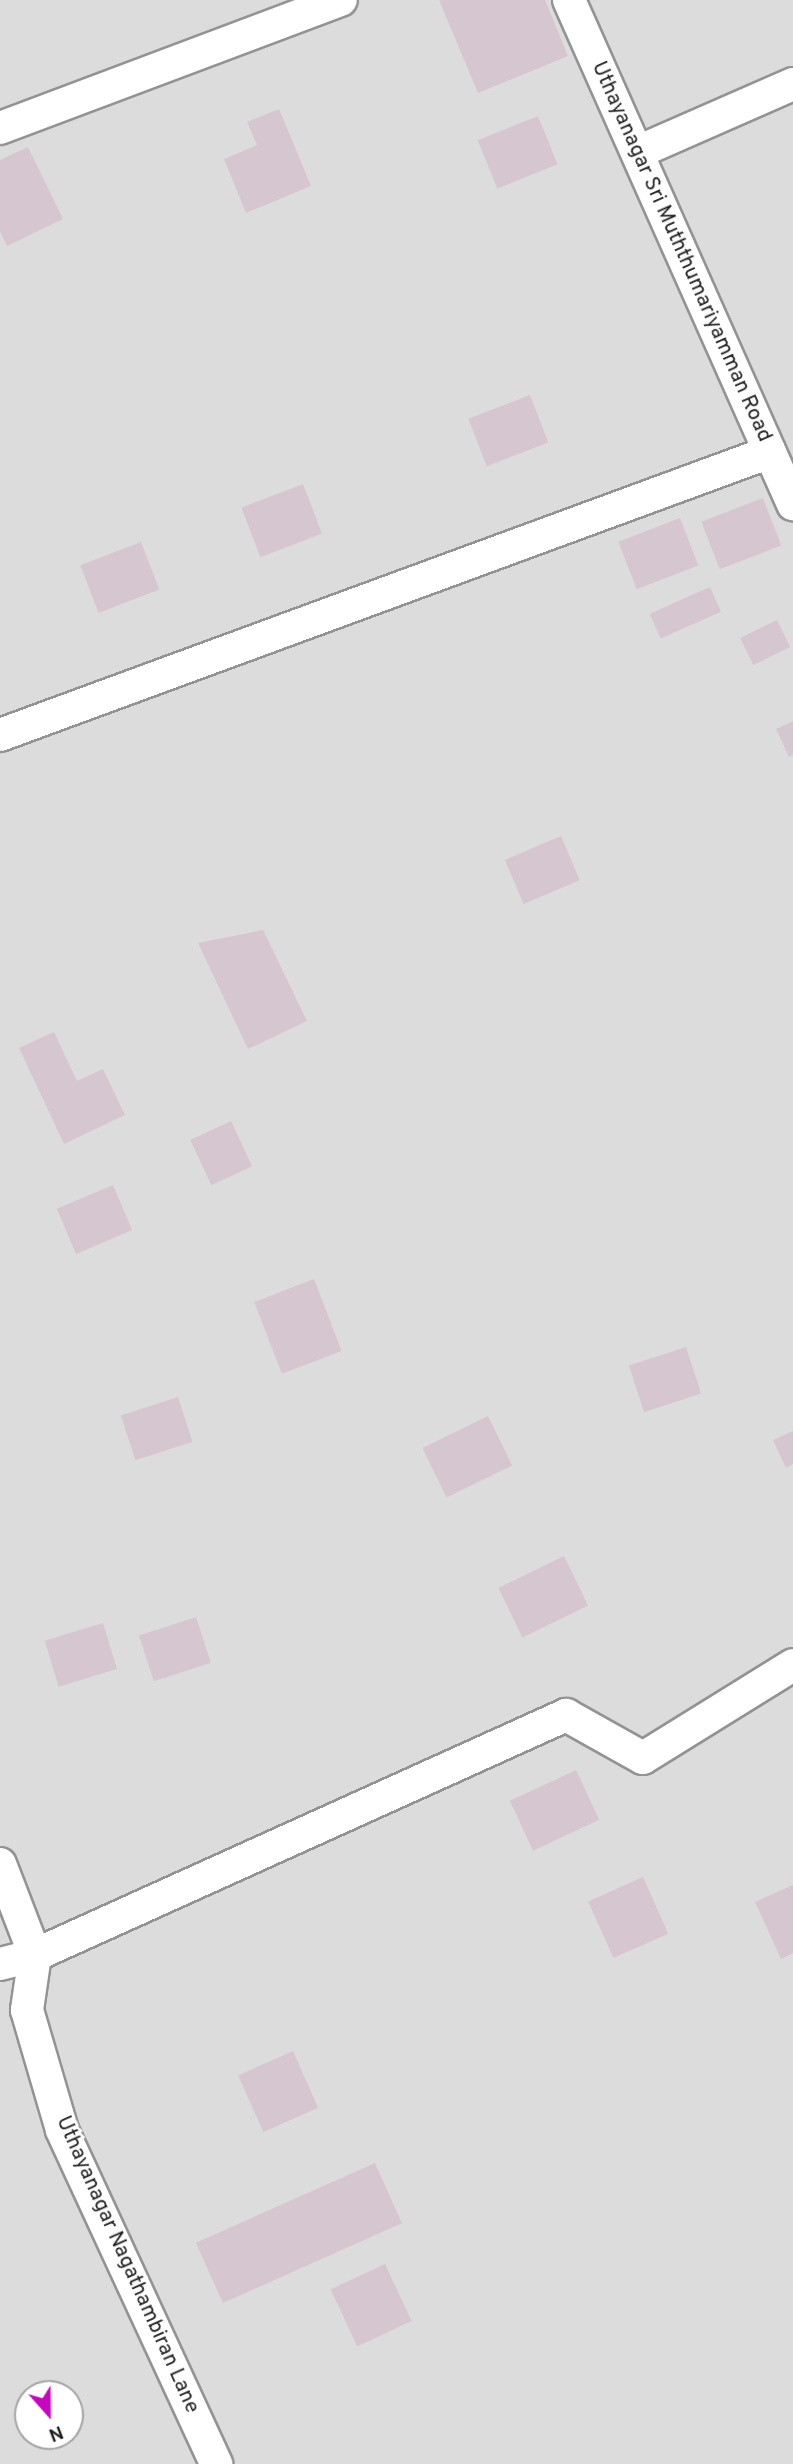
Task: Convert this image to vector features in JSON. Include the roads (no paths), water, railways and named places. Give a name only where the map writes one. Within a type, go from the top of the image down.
[{"type":"street","points":[[0,128],[341,0]]},
{"type":"street","name":"Uthayanagar Sri Muththumariyamman Road","points":[[569,0],[793,504]]},
{"type":"street","points":[[638,152],[793,84]]},
{"type":"street","points":[[0,735],[770,452]]},
{"type":"street","points":[[0,1964],[35,1955],[566,1714],[643,1758],[793,1665]]},
{"type":"street","name":"Uthayanagar Nagathambiran Lane","points":[[0,1864],[35,1955],[27,2010],[62,2130],[216,2464]]}]
